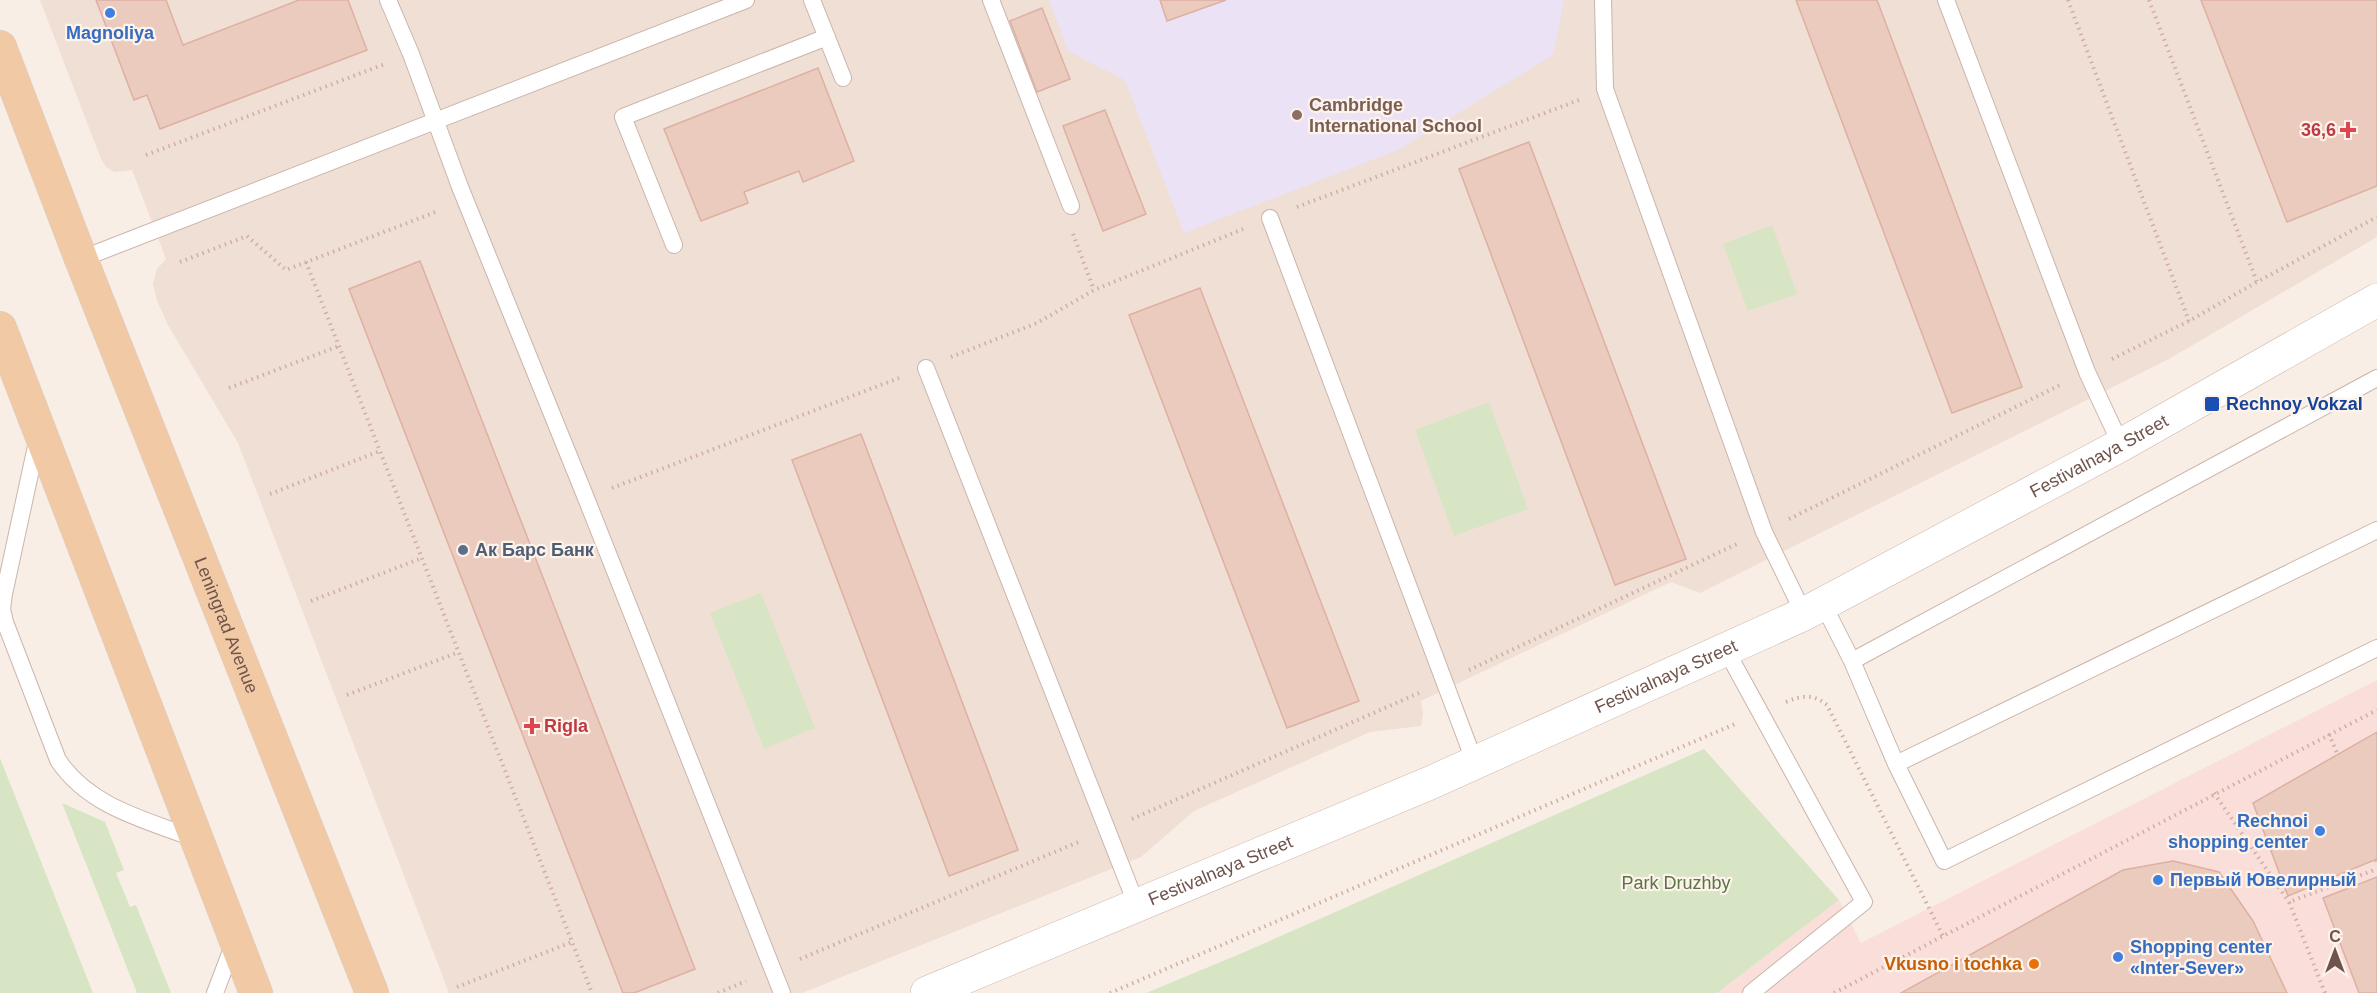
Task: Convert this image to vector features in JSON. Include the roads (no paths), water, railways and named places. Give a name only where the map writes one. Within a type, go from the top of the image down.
[{"type":"main road","name":"Leningrad Avenue","points":[[0,47],[81,259],[372,989]]},
{"type":"main road","points":[[0,328],[256,993]]},
{"type":"street","name":"Festivalnaya Street","points":[[927,993],[1475,763],[1814,609],[2121,445],[2377,300]]},
{"type":"lane","points":[[388,0],[782,993]]},
{"type":"lane","points":[[81,259],[746,0]]},
{"type":"lane","points":[[812,0],[843,78]]},
{"type":"lane","points":[[991,0],[1071,207]]},
{"type":"lane","points":[[1603,0],[1605,89],[1764,532],[1852,662],[1896,764],[1944,861],[2377,648]]},
{"type":"lane","points":[[1946,0],[2086,372],[2121,445]]},
{"type":"lane","points":[[674,245],[623,117],[827,37]]},
{"type":"lane","points":[[1270,218],[1475,763]]},
{"type":"lane","points":[[926,368],[1137,906]]},
{"type":"lane","points":[[1852,662],[2377,378]]},
{"type":"lane","points":[[40,427],[2,609],[58,760],[70,778],[90,794],[113,807],[198,840]]},
{"type":"lane","points":[[1896,764],[2377,530]]},
{"type":"lane","points":[[1726,650],[1864,902],[1751,993]]},
{"type":"lane","points":[[215,993],[235,939]]},
{"type":"place","name":"Magnoliya","points":[[110,13]]},
{"type":"place","name":"Cambridge International School","points":[[1297,115]]},
{"type":"place","name":"36,6","points":[[2348,130]]},
{"type":"place","name":"Rechnoy Vokzal","points":[[2212,404]]},
{"type":"place","name":"Ак Барс Банк","points":[[463,550]]},
{"type":"place","name":"Rigla","points":[[532,726]]},
{"type":"place","name":"Rechnoi shopping center","points":[[2320,831]]},
{"type":"place","name":"Первый Ювелирный","points":[[2158,880]]},
{"type":"place","name":"Shopping center «Inter-Sever»","points":[[2118,957]]},
{"type":"place","name":"Vkusno i tochka","points":[[2034,964]]},
{"type":"park label","name":"Park Druzhby","points":[[1676,883]]}]
